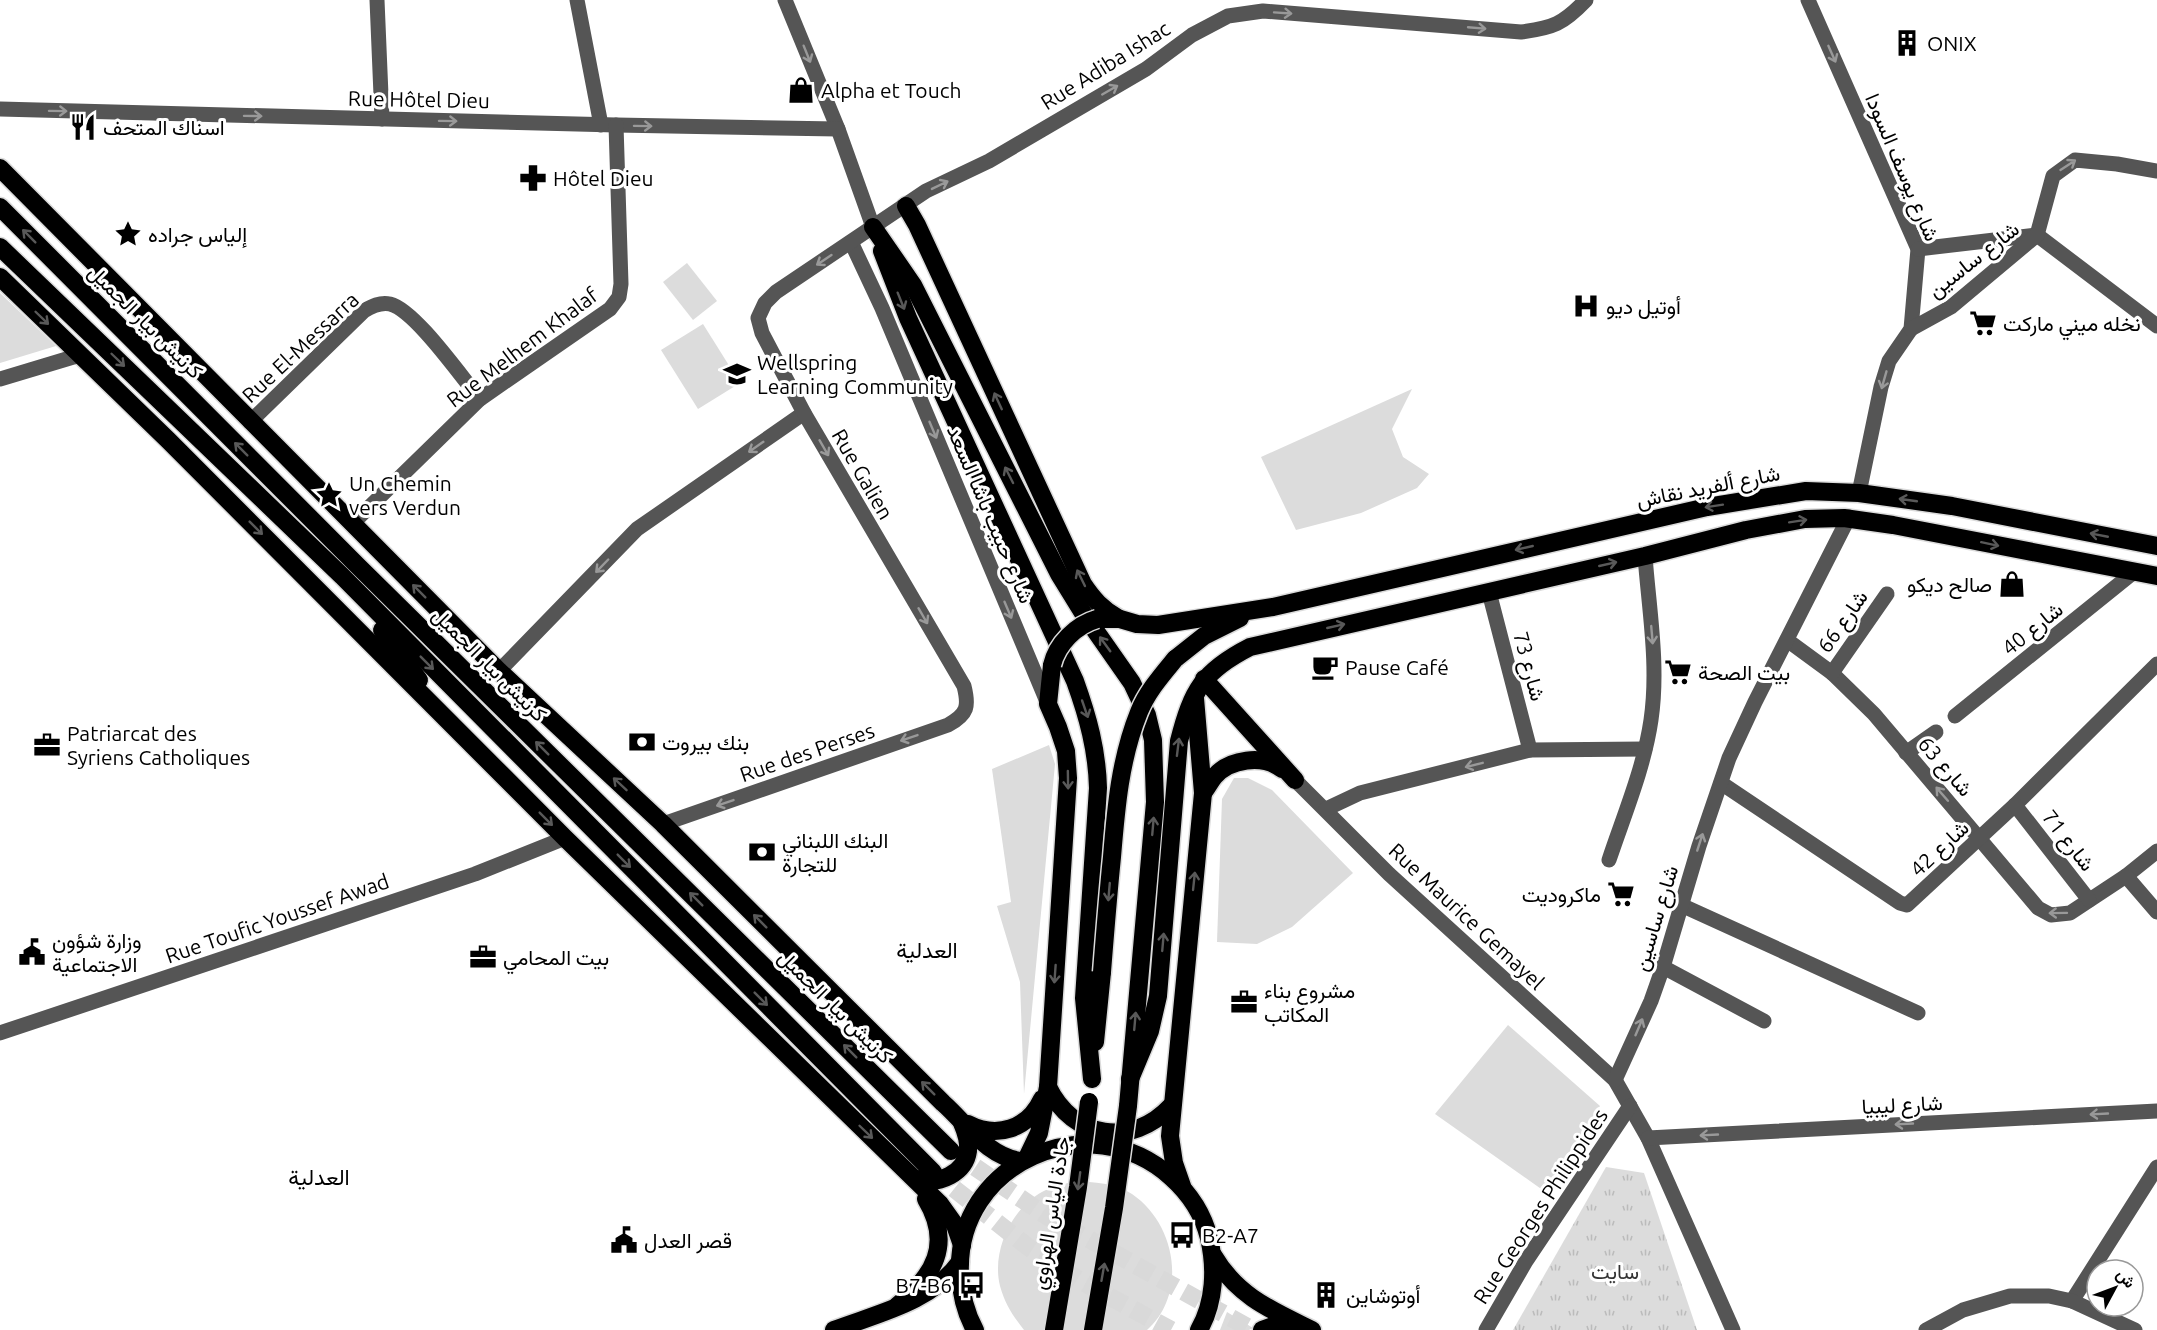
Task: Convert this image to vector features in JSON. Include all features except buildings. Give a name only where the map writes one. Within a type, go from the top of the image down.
[{"type":"highway","points":[[0,168],[499,672],[663,824],[979,1139],[999,1154],[1015,1160],[1025,1159],[1053,1148],[1072,1145],[1109,1146],[1136,1154],[1161,1168],[1182,1187],[1196,1207],[1213,1255],[1225,1274],[1243,1292],[1261,1305],[1307,1328]]},
{"type":"highway","points":[[906,206],[917,225],[1083,584],[1093,600],[1120,619],[1137,624],[1158,625],[1273,607]]},
{"type":"highway","name":"كرنيش بيار الجميل","points":[[0,207],[357,564],[951,1151]]},
{"type":"highway","points":[[873,227],[913,285],[1059,574],[1137,692],[1147,715],[1153,740],[1155,802],[1128,1106],[1114,1208],[1093,1330]]},
{"type":"highway","points":[[873,227],[908,318],[1075,681],[1089,721],[1098,763],[1084,998],[1092,1079]]},
{"type":"highway","name":"كرنيش بيار الجميل","points":[[0,247],[342,576],[933,1172]]},
{"type":"highway","points":[[0,277],[168,440],[460,734],[951,1217],[959,1234],[961,1291],[969,1319],[975,1330]]},
{"type":"highway","points":[[250,422],[357,564],[499,672]]},
{"type":"highway","points":[[168,440],[342,576],[460,734]]},
{"type":"highway","name":"شارع ألفريد نقاش","points":[[1273,607],[1707,507],[1806,491],[1859,493],[1952,506],[2157,546]]},
{"type":"highway","points":[[1130,1079],[1150,1031],[1158,996],[1179,741],[1186,715],[1199,686],[1227,659],[1250,647],[1746,530],[1805,519],[1850,518],[2157,576]]},
{"type":"highway","points":[[1092,1079],[1116,812],[1128,745],[1139,711],[1155,683],[1175,660],[1204,636],[1240,618],[1273,607]]},
{"type":"highway","points":[[834,1330],[919,1297],[938,1286],[952,1273],[961,1253],[967,1228],[983,1197],[994,1183],[1025,1159],[1039,1133],[1048,1087],[1068,778],[1066,751],[1048,704],[1052,665],[1060,647],[1074,631],[1089,621],[1120,619]]},
{"type":"highway","points":[[1199,686],[1295,780]]},
{"type":"highway","points":[[1182,1187],[1172,1154],[1170,1136],[1203,793],[1199,686]]},
{"type":"highway","points":[[1203,793],[1215,775],[1234,763],[1245,761],[1256,760],[1277,766],[1295,780]]},
{"type":"highway","name":"جادة الياس الهراوي","points":[[1054,1330],[1078,1187],[1092,1079]]},
{"type":"highway","points":[[1048,1087],[1057,1103],[1070,1117],[1104,1132],[1123,1132],[1141,1128],[1158,1119],[1172,1106]]},
{"type":"highway","points":[[959,1117],[976,1128],[986,1131],[996,1132],[1016,1127],[1032,1116],[1048,1087]]},
{"type":"highway","points":[[908,1173],[930,1182],[938,1181],[953,1174],[962,1166],[969,1149],[967,1136],[959,1117]]},
{"type":"highway","points":[[897,1306],[919,1287],[932,1269],[936,1260],[939,1238],[934,1214],[908,1173]]},
{"type":"highway","points":[[1198,1330],[1204,1320],[1213,1288],[1213,1255]]},
{"type":"highway","points":[[1262,1330],[1276,1325],[1307,1328]]},
{"type":"street","points":[[377,0],[382,119]]},
{"type":"street","points":[[577,0],[609,125]]},
{"type":"street","points":[[785,0],[838,129],[873,227]]},
{"type":"street","name":"شارع يوسف السودا","points":[[1808,0],[1918,249],[1911,329],[1889,361],[1881,387],[1859,493]]},
{"type":"street","name":"Rue Adiba Ishac","points":[[873,227],[926,192],[989,161],[1146,69],[1192,35],[1228,16],[1263,11],[1521,32],[1547,29],[1568,18],[1584,1]]},
{"type":"street","name":"Rue Hôtel Dieu","points":[[3,111],[838,129]]},
{"type":"street","name":"Rue Melhem Khalaf","points":[[351,524],[480,399],[610,309],[619,297],[621,284],[609,125]]},
{"type":"street","name":"شارع ساسين","points":[[1911,329],[1951,307],[2037,235],[2053,176],[2075,160],[2157,171]]},
{"type":"street","name":"Rue Galien","points":[[873,227],[776,292],[765,303],[758,318],[762,333],[804,414],[964,686],[968,700],[967,709],[962,716]]},
{"type":"street","points":[[1918,249],[2037,235],[2157,326]]},
{"type":"street","name":"شارع حبيب باشا السعد","points":[[851,242],[882,308],[1048,704]]},
{"type":"street","name":"Rue El-Messarra","points":[[250,422],[364,311],[373,305],[382,303],[392,304],[418,323],[480,399]]},
{"type":"street","points":[[0,379],[80,355]]},
{"type":"street","points":[[499,672],[637,529],[804,414]]},
{"type":"street","name":"شارع ساسين","points":[[1615,1080],[1651,1001],[1720,783],[1755,702],[1850,518]]},
{"type":"street","points":[[1609,860],[1645,749],[1651,720],[1654,662],[1645,555]]},
{"type":"street","name":"شارع 40","points":[[1955,716],[2134,572]]},
{"type":"street","name":"شارع 73","points":[[1489,592],[1530,750]]},
{"type":"street","name":"شارع 66","points":[[1832,673],[1887,594]]},
{"type":"street","name":"شارع 63","points":[[1787,640],[1832,673],[1874,714],[2038,908],[2051,915],[2070,913],[2126,876],[2157,851]]},
{"type":"street","name":"شارع 42","points":[[1720,783],[1900,903],[1907,904],[2016,805],[2157,664]]},
{"type":"street","name":"Rue des Perses","points":[[663,824],[948,725],[962,716]]},
{"type":"street","points":[[1906,753],[1935,732]]},
{"type":"street","points":[[1326,809],[1360,793],[1530,750],[1645,749]]},
{"type":"street","name":"Rue Maurice Gemayel","points":[[1295,780],[1389,874],[1615,1080]]},
{"type":"street","name":"شارع 71","points":[[2016,805],[2090,900]]},
{"type":"street","name":"Rue Toufic Youssef Awad","points":[[0,1033],[475,874],[565,838]]},
{"type":"street","points":[[2126,876],[2157,912]]},
{"type":"street","points":[[1681,905],[1918,1012]]},
{"type":"street","points":[[1663,967],[1764,1021]]},
{"type":"street","points":[[1615,1080],[1648,1138],[1732,1330]]},
{"type":"street","name":"Rue Georges Philippides","points":[[1486,1330],[1526,1261],[1630,1106]]},
{"type":"street","name":"شارع ليبيا","points":[[1648,1138],[2157,1111]]},
{"type":"street","points":[[2072,1301],[2157,1167]]},
{"type":"street","points":[[1926,1330],[1962,1310],[2010,1296],[2049,1296],[2072,1301],[2135,1330]]},
{"type":"green space","points":[[687,263],[717,301],[693,320],[663,282]]},
{"type":"green space","points":[[0,293],[56,346],[0,363]]},
{"type":"green space","points":[[703,324],[740,383],[698,409],[661,350]]},
{"type":"green space","points":[[1412,389],[1392,429],[1403,457],[1429,474],[1417,488],[1361,513],[1296,530],[1261,457]]},
{"type":"green space","points":[[1049,745],[1055,764],[1024,1094],[1020,982],[997,906],[1011,902],[992,769]]},
{"type":"green space","points":[[1234,778],[1248,778],[1272,790],[1353,873],[1292,927],[1257,944],[1217,942],[1222,799]]},
{"type":"green space","points":[[1508,1025],[1600,1106],[1544,1191],[1435,1114]]},
{"type":"green space","name":"سايت","points":[[1606,1167],[1644,1173],[1697,1330],[1513,1330]]},
{"type":"green space","points":[[1074,1181],[1119,1187],[1132,1194],[1147,1207],[1159,1223],[1167,1240],[1172,1279],[1168,1297],[1160,1315],[1147,1330],[1024,1330],[1007,1304],[1000,1286],[999,1258],[1002,1243],[1015,1217],[1024,1205],[1036,1196],[1048,1189]]},
{"type":"green space","points":[[1227,1312],[1253,1328],[1220,1330]]},
{"type":"tunnel","points":[[953,1152],[1045,1215],[1253,1330]]},
{"type":"tunnel","points":[[933,1172],[1028,1247],[1079,1280],[1171,1330]]},
{"type":"place","name":"ONIX","points":[[1907,43]]},
{"type":"place","name":"Alpha et Touch","points":[[801,90]]},
{"type":"place","name":"اسناك المتحف","points":[[83,127]]},
{"type":"place","name":"Hôtel Dieu","points":[[533,178]]},
{"type":"place","name":"إلياس جراده","points":[[128,234]]},
{"type":"place","name":"أوتيل ديو","points":[[1586,306]]},
{"type":"place","name":"نخله ميني ماركت","points":[[1983,323]]},
{"type":"place","name":"Wellspring Learning Community","points":[[737,374]]},
{"type":"place","name":"Un Chemin vers Verdun","points":[[329,495]]},
{"type":"place","name":"صالح ديكو","points":[[2012,584]]},
{"type":"place","name":"Pause Café","points":[[1325,667]]},
{"type":"place","name":"بيت الصحة","points":[[1678,672]]},
{"type":"place","name":"بنك بيروت","points":[[642,742]]},
{"type":"place","name":"Patriarcat des Syriens Catholiques","points":[[47,745]]},
{"type":"place","name":"البنك اللبناني للتجارة","points":[[762,852]]},
{"type":"place","name":"ماكروديت","points":[[1621,894]]},
{"type":"place","name":"وزارة شؤون الاجتماعية","points":[[32,952]]},
{"type":"place","name":"بيت المحامي","points":[[483,957]]},
{"type":"place","name":"مشروع بناء المكاتب","points":[[1244,1002]]},
{"type":"place","name":"B2-A7","points":[[1182,1235]]},
{"type":"place","name":"قصر العدل","points":[[624,1240]]},
{"type":"place","name":"B7-B6","points":[[972,1285]]},
{"type":"place","name":"أوتوشاين","points":[[1326,1295]]},
{"type":"district","name":"العدلية","points":[[927,949]]},
{"type":"district","name":"العدلية","points":[[319,1176]]}]
